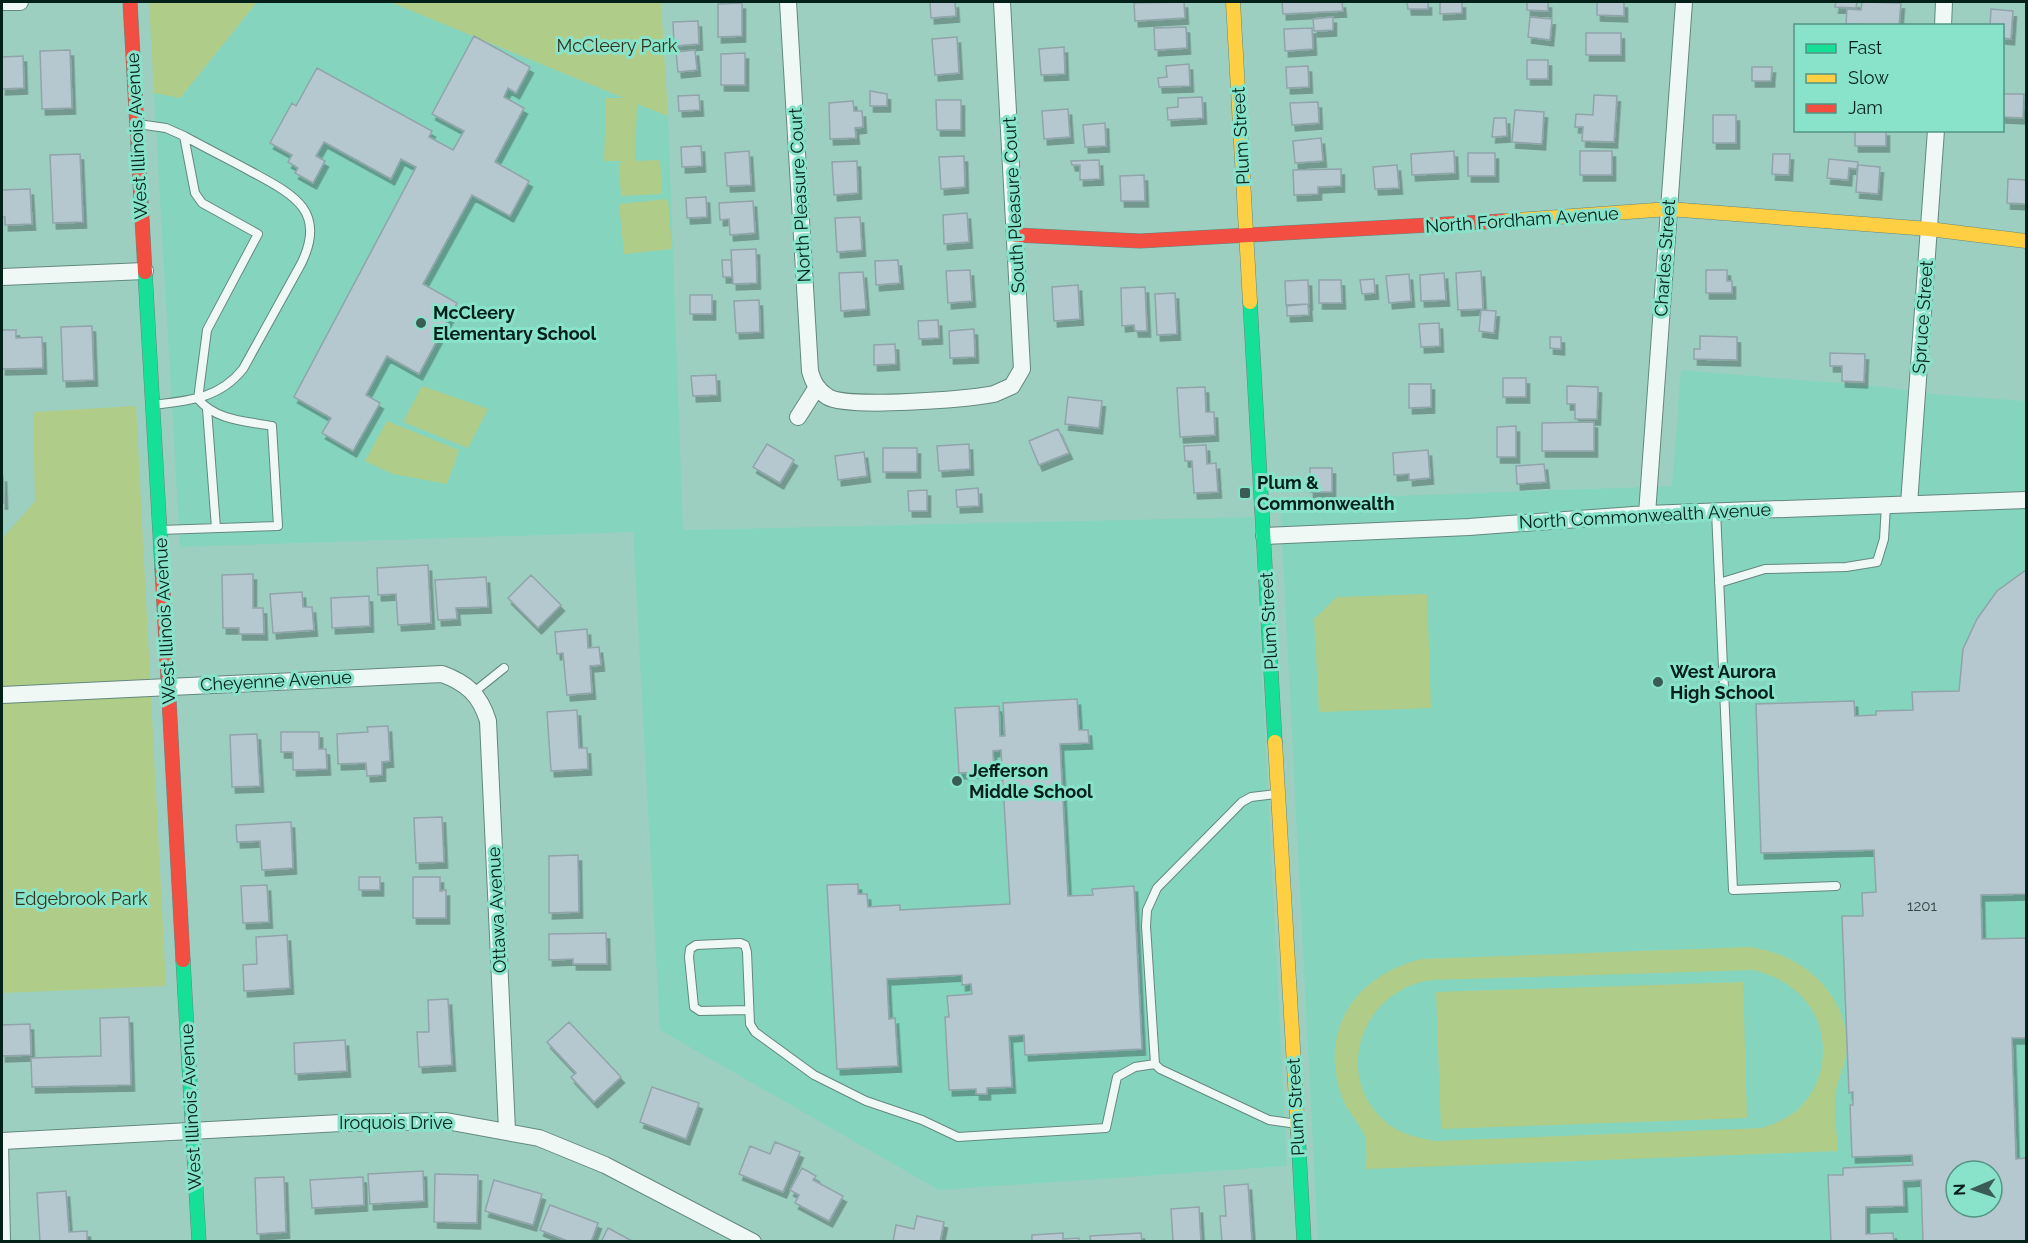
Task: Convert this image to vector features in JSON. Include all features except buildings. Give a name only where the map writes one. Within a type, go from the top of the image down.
[{"type":"street","points":[[2,2],[20,2]]},
{"type":"street","name":"West Illinois Avenue","points":[[130,2],[199,1242]]},
{"type":"street","name":"North Pleasure Court","points":[[788,2],[810,371],[817,387]]},
{"type":"street","name":"South Pleasure Court","points":[[817,387],[829,398],[856,403],[994,394],[1012,386],[1022,369],[1002,2]]},
{"type":"street","name":"Plum Street","points":[[1233,2],[1304,1242]]},
{"type":"street","name":"Charles Street","points":[[1647,514],[1684,2]]},
{"type":"street","points":[[1943,24],[1944,2]]},
{"type":"street","name":"Spruce Street","points":[[1909,504],[1936,132]]},
{"type":"street","name":"North Fordham Avenue","points":[[1016,235],[1140,241],[1452,225],[1669,209],[1929,230],[2026,241]]},
{"type":"street","points":[[2,277],[145,271]]},
{"type":"street","points":[[798,417],[817,387]]},
{"type":"street","name":"North Commonwealth Avenue","points":[[1264,536],[1469,527],[1647,514],[2026,500]]},
{"type":"street","name":"Cheyenne Avenue","points":[[2,695],[442,674],[460,681],[474,692]]},
{"type":"street","name":"Ottawa Avenue","points":[[474,692],[484,706],[488,721],[507,1130]]},
{"type":"street","name":"Iroquois Drive","points":[[3,1141],[403,1120],[446,1121],[507,1130],[539,1138],[605,1165],[753,1242]]},
{"type":"lane","points":[[137,123],[166,128],[184,136],[291,194],[306,211],[311,229],[309,249],[243,369],[224,389],[198,399],[152,405]]},
{"type":"lane","points":[[160,530],[278,526],[272,426],[224,418],[207,409],[198,399],[207,330],[258,234],[202,203],[195,193],[184,136]]},
{"type":"lane","points":[[207,409],[216,528]]},
{"type":"lane","points":[[1719,583],[1765,569],[1846,567],[1877,562],[1884,539],[1886,505]]},
{"type":"lane","points":[[1716,512],[1732,890],[1836,886]]},
{"type":"lane","points":[[474,692],[504,668]]},
{"type":"lane","points":[[1278,794],[1251,797],[1242,802],[1157,888],[1147,910],[1146,926],[1155,1064],[1160,1069],[1269,1120],[1297,1124]]},
{"type":"lane","points":[[749,1010],[700,1011],[694,1007],[690,949],[696,945],[740,943],[745,945],[750,1024],[755,1032],[814,1075],[866,1101],[922,1120],[958,1137],[1106,1128],[1117,1077],[1135,1067],[1155,1064]]},
{"type":"lane","points":[[3,1141],[6,1242]]},
{"type":"shaded area","name":"Jefferson Middle School","points":[[257,2],[390,2],[668,116],[683,530],[1254,517],[1287,1166],[939,1190],[660,1030],[633,532],[180,547],[154,93],[180,98]]},
{"type":"shaded area","name":"West Aurora High School","points":[[1681,370],[2026,401],[2026,1241],[1318,1241],[1280,500],[1672,486]]},
{"type":"green space","points":[[149,2],[257,2],[180,98],[154,93]]},
{"type":"green space","name":"McCleery Park","points":[[390,2],[661,2],[668,116],[637,104],[635,161],[660,160],[662,194],[621,196],[619,162],[624,161],[604,161],[606,98],[624,98]]},
{"type":"green space","points":[[668,199],[672,249],[624,254],[619,204]]},
{"type":"green space","points":[[422,386],[488,409],[468,448],[403,422]]},
{"type":"green space","name":"Edgebrook Park","points":[[136,406],[166,986],[2,993],[2,539],[35,501],[33,412]]},
{"type":"green space","points":[[387,421],[459,450],[447,484],[393,474],[365,461]]},
{"type":"green space","points":[[1427,594],[1431,708],[1319,712],[1314,619],[1337,597]]},
{"type":"green space","points":[[1749,947],[1786,957],[1817,978],[1829,992],[1845,1026],[1847,1052],[1835,1098],[1838,1151],[1366,1169],[1365,1136],[1344,1102],[1336,1073],[1335,1050],[1339,1028],[1348,1009],[1361,992],[1377,978],[1421,959]],"holes":[[[1753,970],[1770,975],[1799,994],[1810,1006],[1822,1037],[1823,1054],[1820,1073],[1803,1104],[1787,1117],[1762,1128],[1435,1141],[1404,1133],[1388,1124],[1370,1105],[1361,1083],[1358,1060],[1362,1038],[1372,1017],[1387,1000],[1408,987],[1432,980]]]},
{"type":"green space","points":[[1743,982],[1747,1118],[1441,1129],[1436,992]]},
{"type":"traffic: fast","points":[[145,272],[162,569]]},
{"type":"traffic: fast","points":[[1250,302],[1275,742]]},
{"type":"traffic: fast","points":[[183,960],[199,1242]]},
{"type":"traffic: fast","points":[[1298,1133],[1304,1242]]},
{"type":"traffic: slow","points":[[1233,2],[1250,302]]},
{"type":"traffic: slow","points":[[1502,221],[1669,209],[1929,229],[2026,241]]},
{"type":"traffic: slow","points":[[1275,742],[1298,1133]]},
{"type":"traffic: jam","points":[[130,2],[145,272]]},
{"type":"traffic: jam","points":[[1016,235],[1140,241],[1502,221]]},
{"type":"traffic: jam","points":[[162,569],[183,960]]},
{"type":"place","name":"McCleery Elementary School","points":[[421,323]]},
{"type":"place","name":"Plum & Commonwealth","points":[[1245,493]]},
{"type":"place","name":"West Aurora High School","points":[[1658,682]]},
{"type":"place","name":"Jefferson Middle School","points":[[957,781]]}]
